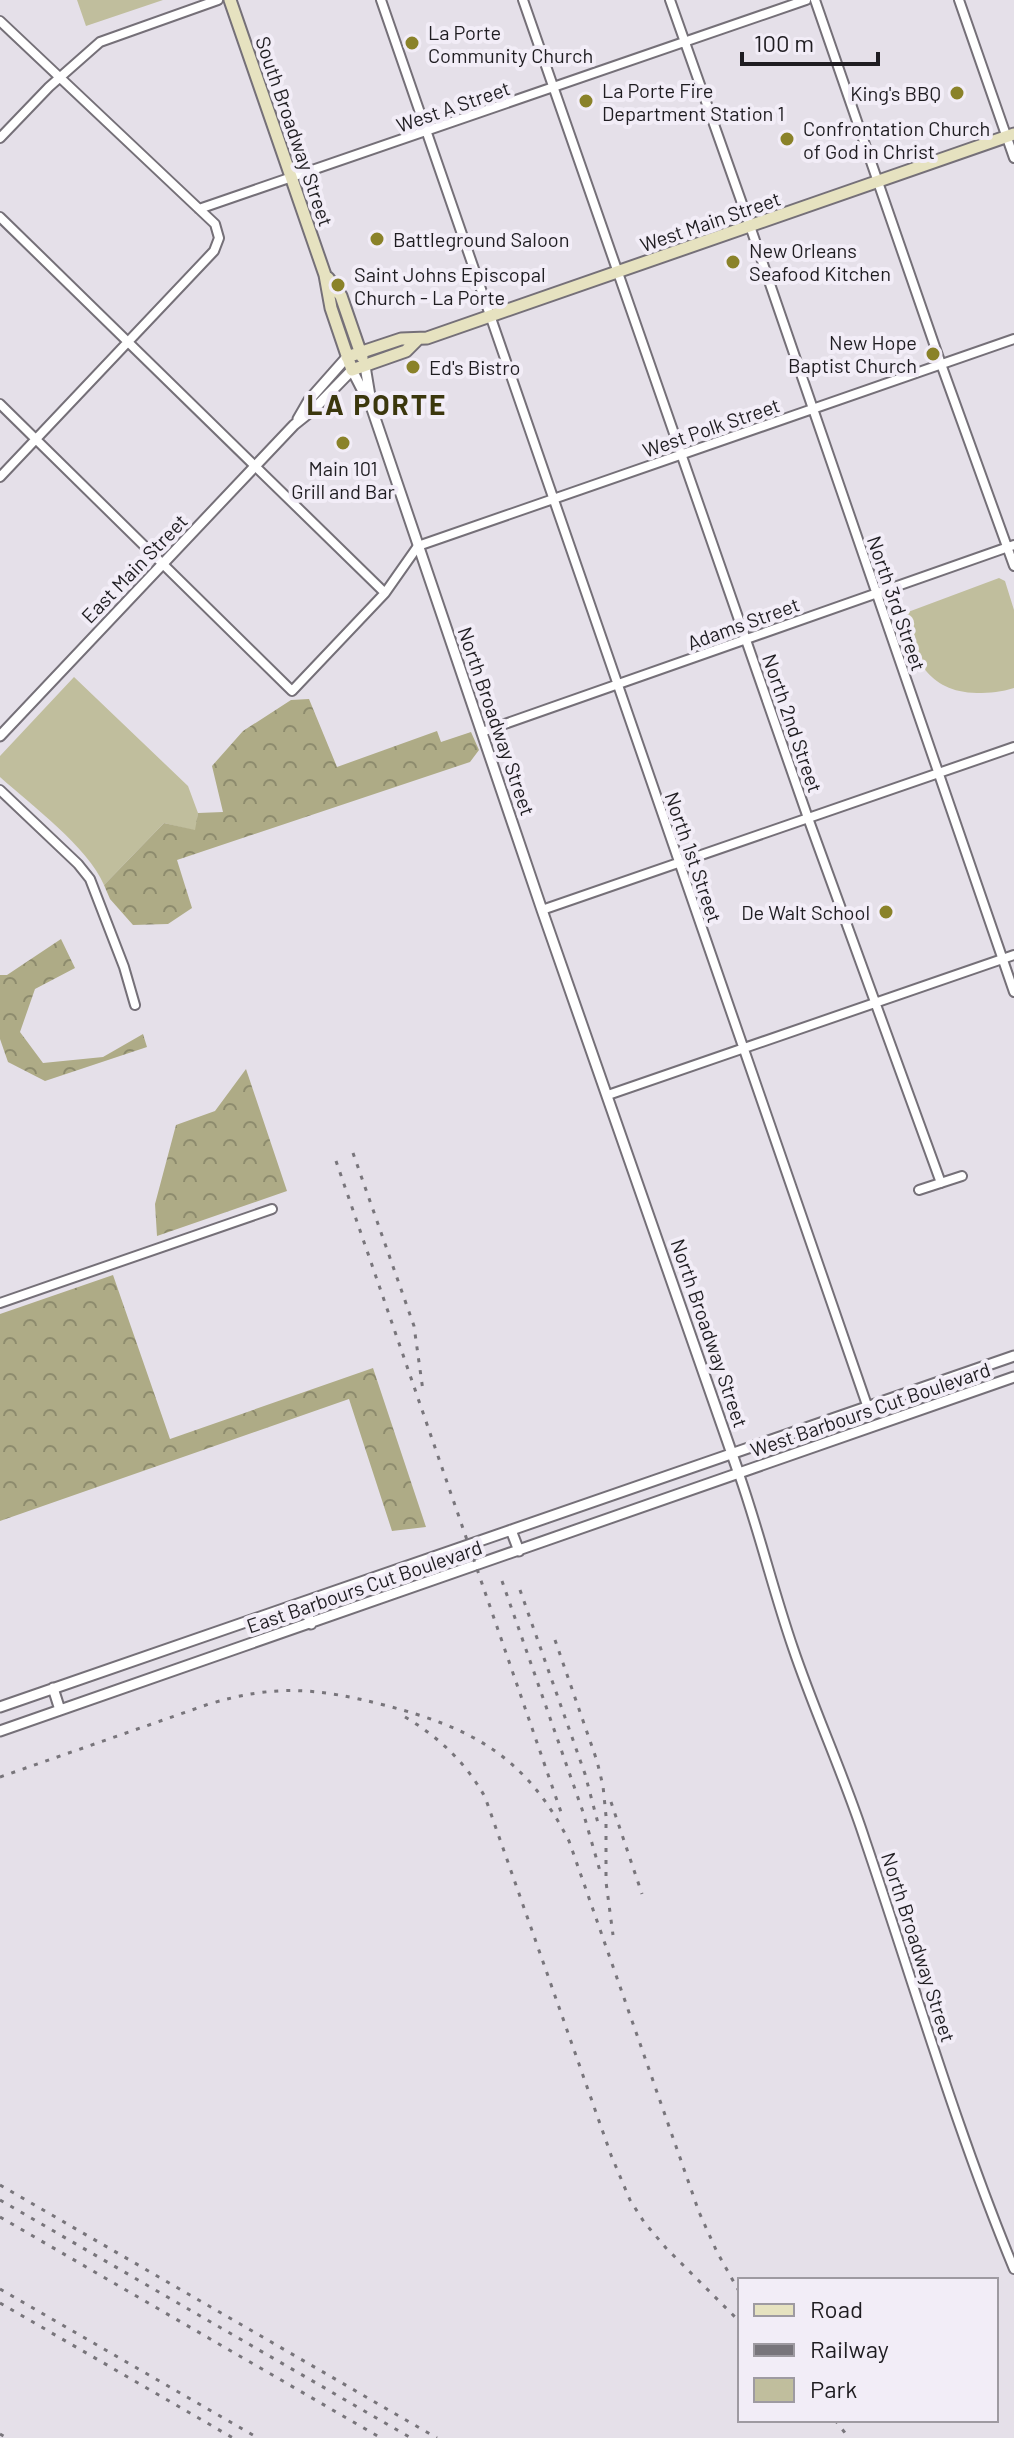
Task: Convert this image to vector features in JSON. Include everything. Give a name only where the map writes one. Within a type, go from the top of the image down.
[{"type":"main road","name":"South Broadway Street","points":[[230,0],[325,275],[331,308],[352,370]]},
{"type":"main road","name":"West Main Street","points":[[347,357],[401,339],[417,340],[491,316],[1010,135]]},
{"type":"main road","name":"South Broadway Street","points":[[325,275],[341,296],[365,366]]},
{"type":"main road","name":"West Main Street","points":[[352,370],[406,351],[417,340]]},
{"type":"street","points":[[0,138],[59,77],[100,42],[218,0]]},
{"type":"street","name":"North 1st Street","points":[[381,0],[868,1408]]},
{"type":"street","name":"North 2nd Street","points":[[523,0],[808,818],[941,1183]]},
{"type":"street","name":"North 3rd Street","points":[[670,0],[1014,992]]},
{"type":"street","name":"West A Street","points":[[199,209],[806,0]]},
{"type":"street","points":[[815,0],[941,364],[1011,546],[1014,566]]},
{"type":"street","points":[[959,0],[1010,135],[1014,158]]},
{"type":"street","points":[[0,21],[215,224],[219,238],[214,251],[0,477]]},
{"type":"street","points":[[0,217],[385,593]]},
{"type":"street","name":"West Polk Street","points":[[418,546],[1014,339]]},
{"type":"street","name":"East Main Street","points":[[294,425],[309,400],[347,357]]},
{"type":"street","name":"North Broadway Street","points":[[365,366],[372,409]]},
{"type":"street","name":"East Main Street","points":[[0,736],[294,425],[352,370]]},
{"type":"street","name":"North Broadway Street","points":[[352,370],[372,409],[542,910],[739,1474],[792,1645],[864,1837],[982,2193],[1014,2269]]},
{"type":"street","points":[[0,404],[292,691],[385,593],[418,546]]},
{"type":"street","name":"Adams Street","points":[[482,732],[1011,546]]},
{"type":"street","points":[[542,910],[1014,747]]},
{"type":"street","points":[[0,790],[90,879],[124,967],[135,1005]]},
{"type":"street","points":[[608,1095],[1014,955]]},
{"type":"street","points":[[919,1190],[962,1176]]},
{"type":"street","points":[[0,1303],[272,1209]]},
{"type":"street","name":"West Barbours Cut Boulevard","points":[[732,1454],[1014,1356]]},
{"type":"street","name":"West Barbours Cut Boulevard","points":[[739,1474],[1014,1377]]},
{"type":"street","name":"East Barbours Cut Boulevard","points":[[0,1707],[732,1454]]},
{"type":"street","name":"East Barbours Cut Boulevard","points":[[0,1731],[739,1474]]},
{"type":"street","points":[[511,1530],[519,1551]]},
{"type":"street","points":[[303,1602],[311,1624]]},
{"type":"street","points":[[53,1688],[60,1710]]},
{"type":"green space","points":[[77,0],[163,0],[86,26]]},
{"type":"green space","points":[[999,578],[1005,581],[1014,610],[1014,688],[977,693],[946,686],[934,679],[917,658],[900,615]]},
{"type":"green space","points":[[74,677],[188,786],[198,813],[196,831],[164,823],[104,885],[72,842],[0,777],[0,756]]},
{"type":"green space","points":[[309,699],[337,767],[437,731],[441,742],[471,732],[479,750],[470,762],[177,860],[192,908],[168,924],[133,925],[110,899],[104,885],[164,823],[195,830],[198,813],[223,812],[212,766],[243,731],[291,700]]},
{"type":"green space","points":[[61,939],[75,968],[35,989],[20,1032],[43,1063],[103,1057],[143,1034],[147,1047],[45,1081],[8,1062],[0,1039],[0,975],[7,975]]},
{"type":"green space","points":[[246,1069],[287,1191],[157,1236],[155,1204],[176,1125],[215,1111]]},
{"type":"green space","points":[[113,1275],[170,1439],[373,1368],[426,1527],[392,1531],[349,1399],[0,1521],[0,1314]]},
{"type":"railway","points":[[353,1153],[414,1326],[423,1391]]},
{"type":"railway","points":[[336,1161],[561,1812]]},
{"type":"railway","points":[[502,1581],[583,1812],[600,1871]]},
{"type":"railway","points":[[520,1590],[585,1774],[599,1827]]},
{"type":"railway","points":[[555,1640],[603,1786],[606,1882],[613,1935]]},
{"type":"railway","points":[[0,1777],[209,1704],[276,1691],[317,1692],[384,1705],[444,1724],[494,1750],[534,1788],[569,1841],[699,2212],[738,2289]]},
{"type":"railway","points":[[405,1717],[451,1752],[485,1797],[611,2155],[630,2200],[666,2248],[738,2320]]},
{"type":"railway","points":[[611,1802],[642,1894]]},
{"type":"railway","points":[[0,2185],[437,2438]]},
{"type":"railway","points":[[0,2200],[411,2438]]},
{"type":"railway","points":[[0,2217],[381,2438]]},
{"type":"railway","points":[[0,2289],[258,2438]]},
{"type":"railway","points":[[0,2303],[233,2438]]},
{"type":"railway","points":[[837,2422],[849,2438]]},
{"type":"railway","points":[[0,2434],[7,2438]]},
{"type":"place","name":"La Porte Community Church","points":[[412,43]]},
{"type":"place","name":"King's BBQ","points":[[957,93]]},
{"type":"place","name":"La Porte Fire Department Station 1","points":[[586,101]]},
{"type":"place","name":"Confrontation Church of God in Christ","points":[[787,139]]},
{"type":"place","name":"Battleground Saloon","points":[[377,239]]},
{"type":"place","name":"New Orleans Seafood Kitchen","points":[[733,262]]},
{"type":"place","name":"Saint Johns Episcopal Church - La Porte","points":[[338,285]]},
{"type":"place","name":"New Hope Baptist Church","points":[[933,354]]},
{"type":"place","name":"Ed's Bistro","points":[[413,367]]},
{"type":"place","name":"Main 101 Grill and Bar","points":[[343,443]]},
{"type":"place","name":"De Walt School","points":[[886,912]]},
{"type":"district","name":"LA PORTE","points":[[377,404]]}]
